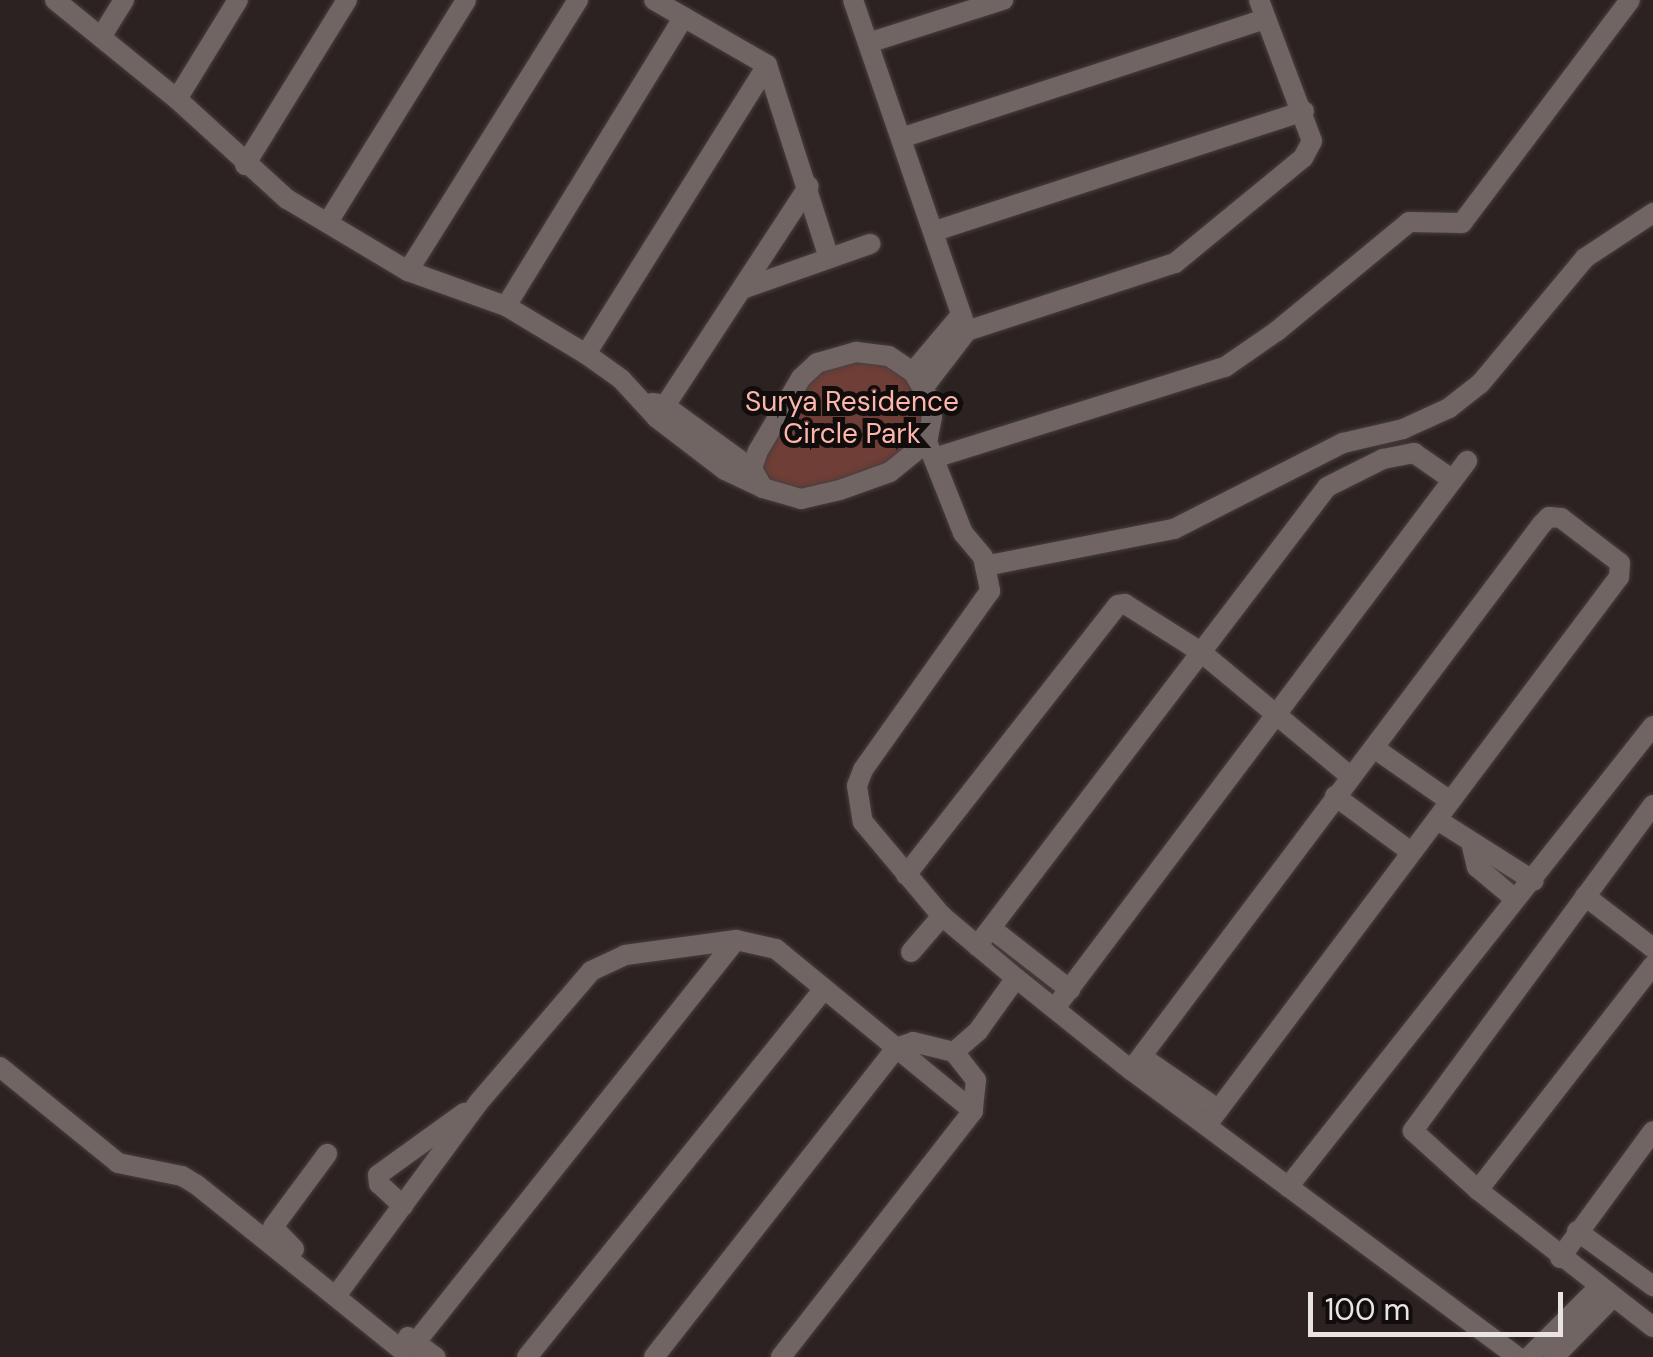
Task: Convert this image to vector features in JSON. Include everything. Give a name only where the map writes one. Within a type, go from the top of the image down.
[{"type":"street","points":[[55,0],[288,198],[408,271],[506,306],[586,354],[763,488],[801,499],[890,472],[930,450],[1225,367],[1277,331],[1409,222],[1462,223],[1630,0]]},
{"type":"street","points":[[102,37],[124,0]]},
{"type":"street","points":[[177,100],[238,0]]},
{"type":"street","points":[[245,165],[348,0]]},
{"type":"street","points":[[328,222],[466,0]]},
{"type":"street","points":[[408,271],[578,0]]},
{"type":"street","points":[[654,0],[767,65],[830,258]]},
{"type":"street","points":[[852,0],[964,323]]},
{"type":"street","points":[[868,43],[1003,0]]},
{"type":"street","points":[[902,138],[1262,10],[1312,141],[1304,158],[1182,259],[964,323],[918,380]]},
{"type":"street","points":[[506,306],[684,17]]},
{"type":"street","points":[[586,354],[767,65]]},
{"type":"street","points":[[935,232],[1304,112]]},
{"type":"street","points":[[656,408],[745,288],[809,186]]},
{"type":"street","points":[[984,562],[1174,529],[1343,443],[1402,429],[1448,408],[1480,384],[1584,258],[1653,213]]},
{"type":"street","points":[[745,288],[870,244]]},
{"type":"street","points":[[740,467],[817,363],[856,352],[873,352],[890,356],[918,380],[932,417],[930,450],[963,533],[984,562],[990,579],[986,600],[863,770],[857,786],[862,822],[942,916],[1016,978],[1213,1118],[1288,1187],[1518,1357]]},
{"type":"street","points":[[978,946],[1337,479],[1383,459],[1414,453],[1453,480]]},
{"type":"street","points":[[1055,1008],[1467,461]]},
{"type":"street","points":[[1136,1063],[1542,524],[1550,518],[1562,518],[1620,564],[1619,577],[1213,1118]]},
{"type":"street","points":[[906,875],[1118,606],[1132,605],[1201,652],[1350,776]]},
{"type":"street","points":[[1288,1187],[1653,726]]},
{"type":"street","points":[[1374,748],[1450,801]]},
{"type":"street","points":[[1335,796],[1411,852]]},
{"type":"street","points":[[1653,805],[1414,1127],[1416,1136],[1478,1190],[1653,1327]]},
{"type":"street","points":[[1439,821],[1489,849],[1534,881]]},
{"type":"street","points":[[1471,842],[1477,867],[1514,898]]},
{"type":"street","points":[[1585,896],[1653,948]]},
{"type":"street","points":[[911,952],[942,916]]},
{"type":"street","points":[[992,930],[1070,990]]},
{"type":"street","points":[[413,1350],[736,940]]},
{"type":"street","points":[[341,1289],[478,1104],[599,965],[624,955],[736,940],[776,949],[973,1111]]},
{"type":"street","points":[[1478,1190],[1653,965]]},
{"type":"street","points":[[954,1052],[978,1032],[1016,978]]},
{"type":"street","points":[[527,1357],[824,990]]},
{"type":"street","points":[[654,1357],[896,1048],[914,1042],[954,1052],[976,1080],[973,1111],[781,1357]]},
{"type":"street","points":[[0,1067],[118,1163],[182,1176],[197,1184],[413,1350],[436,1357]]},
{"type":"street","points":[[403,1206],[379,1184],[378,1175],[478,1104]]},
{"type":"street","points":[[1560,1258],[1653,1131]]},
{"type":"street","points":[[327,1154],[272,1226],[413,1350]]},
{"type":"street","points":[[1577,1231],[1653,1287],[1634,1314]]},
{"type":"street","points":[[1529,1357],[1606,1292]]},
{"type":"street","points":[[1554,1357],[1606,1292]]},
{"type":"green space","name":"Surya Residence Circle Park","points":[[873,352],[924,387],[927,442],[840,490],[763,488],[758,451],[801,378]]}]
